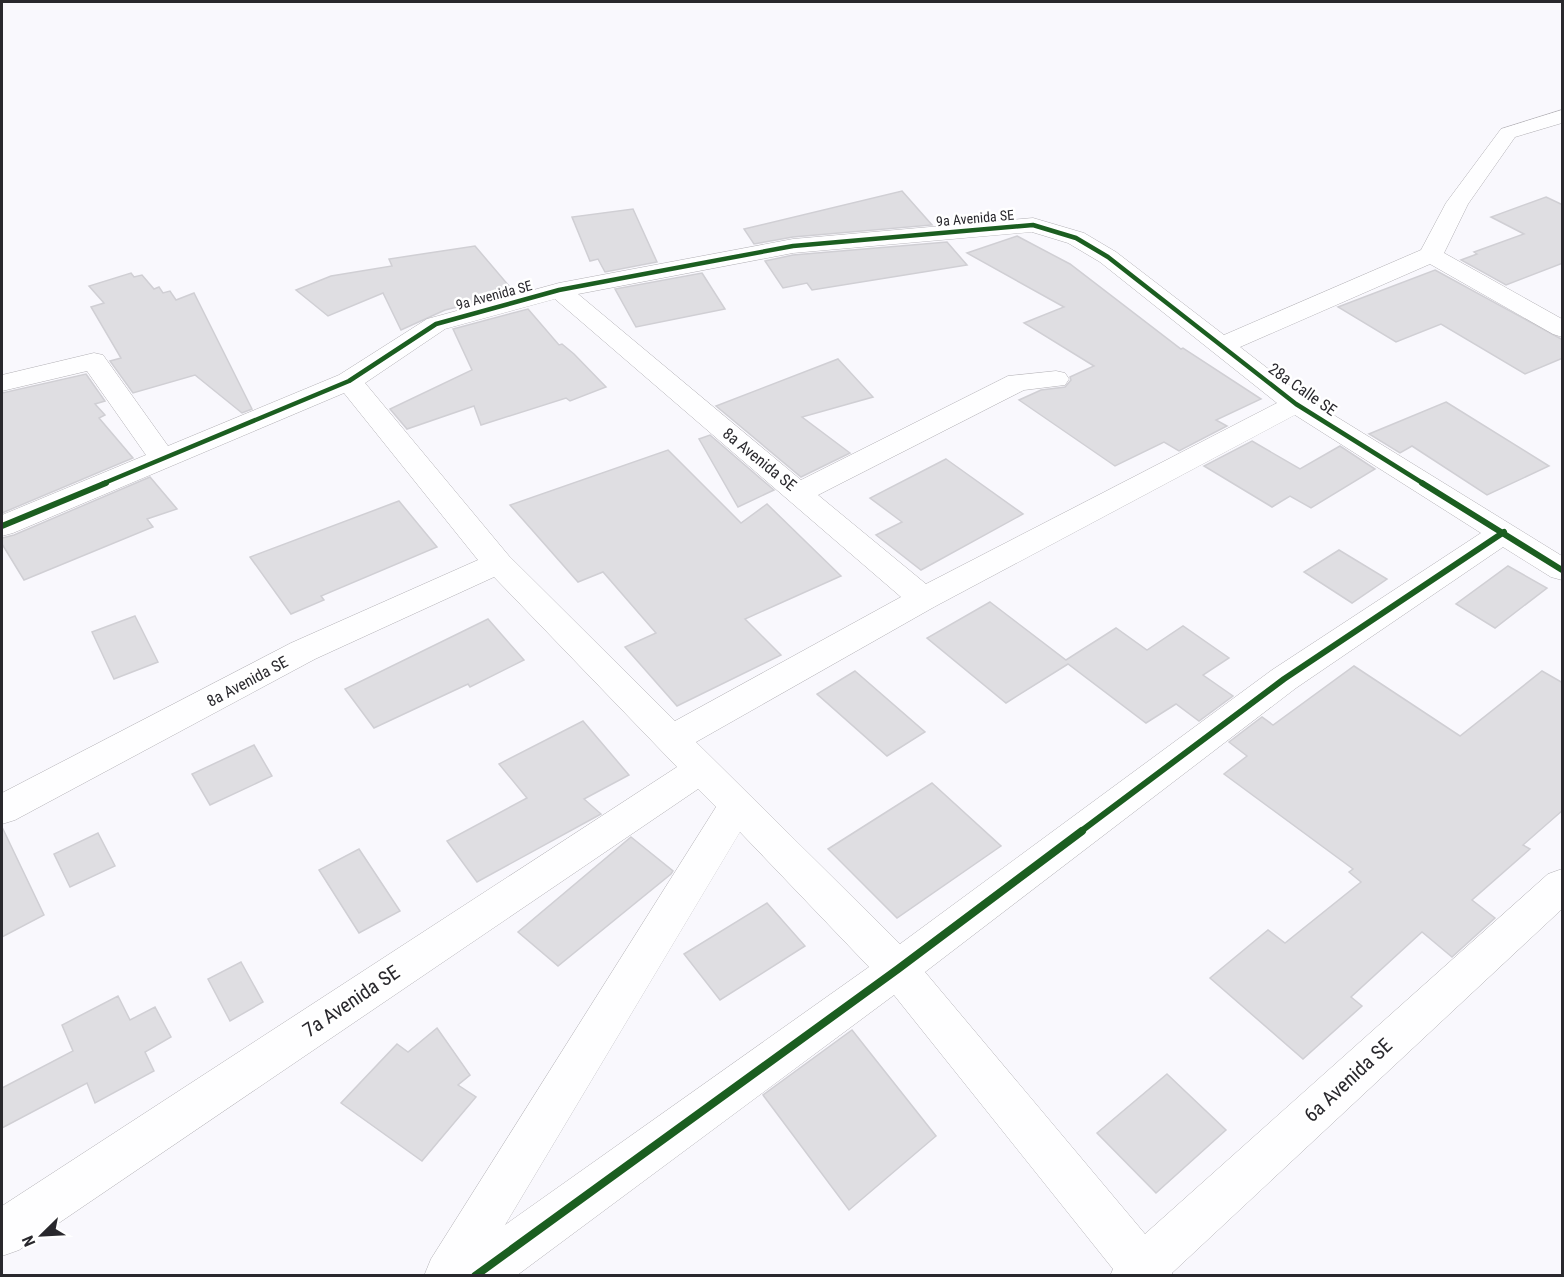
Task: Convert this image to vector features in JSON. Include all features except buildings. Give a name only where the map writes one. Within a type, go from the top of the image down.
[{"type":"street","points":[[1221,346],[1431,255],[1457,203],[1508,133],[1563,116]]},
{"type":"street","name":"9a Avenida SE","points":[[2,526],[349,381],[436,324],[559,290],[793,246],[1034,225]]},
{"type":"street","name":"28a Calle SE","points":[[1034,225],[1076,238],[1108,257],[1296,404],[1563,570]]},
{"type":"street","points":[[1431,255],[1563,329]]},
{"type":"street","name":"8a Avenida SE","points":[[559,290],[798,493],[1018,382],[1056,379]]},
{"type":"street","points":[[1535,314],[1563,298]]},
{"type":"street","points":[[2,382],[94,360],[163,459]]},
{"type":"street","points":[[349,381],[498,563],[898,969],[1142,1273]]},
{"type":"street","points":[[670,740],[923,599],[1296,404]]},
{"type":"street","points":[[798,493],[923,599]]},
{"type":"street","points":[[475,1275],[898,969],[1284,679],[1504,532]]},
{"type":"street","name":"8a Avenida SE","points":[[2,810],[303,651],[498,563]]},
{"type":"street","name":"7a Avenida SE","points":[[2,1233],[700,770]]},
{"type":"street","points":[[448,1275],[736,806]]},
{"type":"street","name":"6a Avenida SE","points":[[1142,1273],[1563,885]]},
{"type":"cycle path","points":[[2,526],[349,381],[436,324],[559,290],[793,246],[1033,225],[1076,238],[1108,257],[1296,404],[1562,570]]},
{"type":"cycle path","points":[[475,1276],[898,969],[1284,679],[1504,532]]}]
